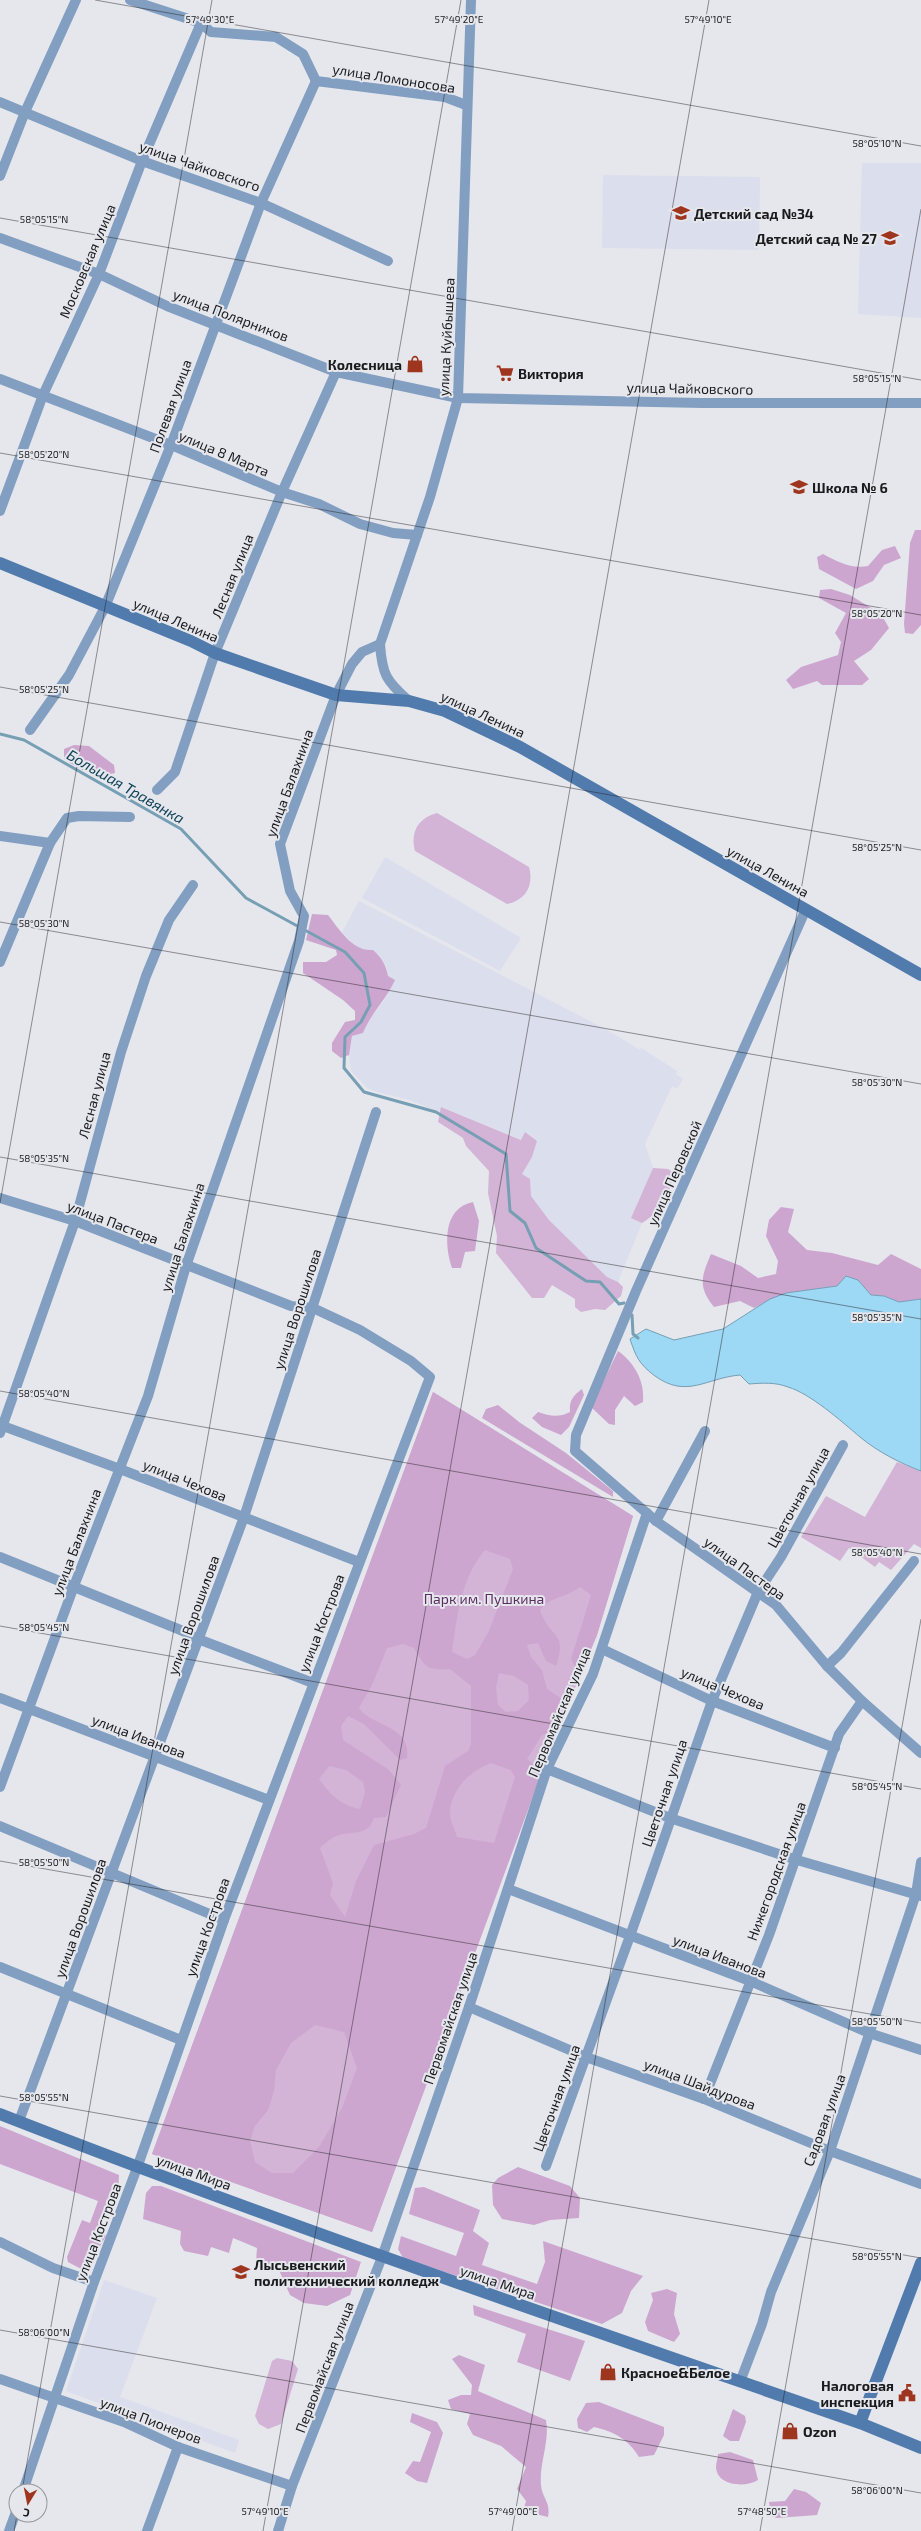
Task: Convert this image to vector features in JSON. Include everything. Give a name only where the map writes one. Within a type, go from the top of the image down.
[{"type":"street","points":[[0,176],[25,112],[76,0]]},
{"type":"street","name":"улица Ломоносова","points":[[130,0],[201,23],[211,32],[276,37],[303,54],[316,80],[445,97],[466,104]]},
{"type":"street","name":"улица Куйбышева","points":[[409,701],[390,684],[381,669],[380,644],[417,535],[458,398],[462,323],[466,104],[471,0]]},
{"type":"street","name":"Московская улица","points":[[0,511],[43,395],[99,274],[142,161],[201,23]]},
{"type":"street","name":"Полевая улица","points":[[30,730],[69,675],[105,607],[171,445],[215,323],[261,203],[316,80]]},
{"type":"street","name":"улица Чайковского","points":[[0,102],[142,161],[261,203],[388,261]]},
{"type":"street","name":"улица Полярников","points":[[0,238],[99,274],[168,306],[215,323],[336,372],[458,398]]},
{"type":"street","name":"Лесная улица","points":[[157,790],[175,772],[215,653],[282,492],[336,372]]},
{"type":"street","name":"улица 8 Марта","points":[[0,379],[171,445],[282,492],[319,504],[360,524],[394,533],[417,535]]},
{"type":"street","name":"улица Чайковского","points":[[458,398],[710,403],[921,402]]},
{"type":"street","name":"улица Ленина","points":[[0,563],[191,641],[215,653],[336,695],[409,701],[445,711],[520,747],[921,974]]},
{"type":"street","name":"улица Балахнина","points":[[0,1787],[74,1586],[148,1396],[186,1266],[299,941],[304,916],[290,891],[280,844],[336,695],[352,664],[362,652],[380,644]]},
{"type":"street","points":[[0,962],[50,843],[67,818],[130,817]]},
{"type":"street","points":[[0,836],[50,843]]},
{"type":"street","name":"Лесная улица","points":[[1,1428],[75,1221],[120,1052],[146,976],[169,920],[193,885]]},
{"type":"street","name":"улица Перовской","points":[[575,1451],[576,1435],[636,1291],[806,909]]},
{"type":"street","name":"улица Ворошилова","points":[[19,2121],[244,1517],[376,1112]]},
{"type":"street","name":"улица Пастера","points":[[0,1198],[75,1221],[186,1266],[291,1306],[313,1308],[366,1334],[411,1361],[430,1376]]},
{"type":"street","name":"улица Кострова","points":[[26,2483],[94,2282],[137,2168],[224,1920],[430,1376]]},
{"type":"street","name":"улица Чехова","points":[[1,1428],[120,1469],[359,1562]]},
{"type":"street","points":[[656,1521],[705,1430]]},
{"type":"street","name":"Цветочная улица","points":[[546,2166],[630,1936],[712,1701],[758,1592],[781,1557],[843,1445]]},
{"type":"street","name":"улица Пастера","points":[[575,1451],[656,1521],[776,1604],[827,1666],[862,1701],[920,1750]]},
{"type":"street","name":"Первомайская улица","points":[[278,2531],[292,2486],[382,2257],[469,2007],[548,1769],[593,1674],[647,1513]]},
{"type":"street","points":[[0,1557],[183,1630],[198,1639],[313,1683]]},
{"type":"street","points":[[827,1666],[840,1654],[914,1561]]},
{"type":"street","name":"улица Чехова","points":[[602,1649],[712,1701],[835,1748]]},
{"type":"street","name":"улица Иванова","points":[[0,1698],[269,1800]]},
{"type":"street","name":"Нижегородская улица","points":[[704,2099],[769,1935],[787,1880],[797,1860],[839,1734],[862,1701]]},
{"type":"street","points":[[548,1769],[670,1818],[797,1860],[918,1895]]},
{"type":"street","points":[[0,1826],[224,1920]]},
{"type":"street","name":"Садовая улица","points":[[740,2382],[762,2324],[771,2292],[830,2151],[869,2033],[918,1895],[921,1862]]},
{"type":"street","name":"улица Иванова","points":[[508,1889],[750,1981],[869,2033],[921,2050]]},
{"type":"street","points":[[0,1967],[182,2040]]},
{"type":"street","name":"улица Шайдурова","points":[[469,2007],[586,2057],[704,2099],[830,2151],[921,2184]]},
{"type":"street","name":"улица Мира","points":[[0,2114],[137,2168],[382,2257],[860,2423],[921,2448]]},
{"type":"street","points":[[0,2242],[53,2268],[94,2282]]},
{"type":"street","points":[[860,2423],[921,2263]]},
{"type":"street","name":"улица Пионеров","points":[[0,2380],[124,2422],[178,2446],[292,2486]]},
{"type":"street","points":[[147,2531],[178,2446]]},
{"type":"shaded area","name":"Детский сад № 27","points":[[862,163],[921,163],[921,318],[858,314]]},
{"type":"shaded area","name":"Детский сад №34","points":[[603,175],[760,177],[759,250],[602,248]]},
{"type":"shaded area","points":[[915,530],[921,530],[921,625],[913,634],[905,633],[904,624],[910,543]]},
{"type":"shaded area","points":[[895,546],[901,558],[884,565],[873,581],[856,589],[819,569],[817,557],[823,554],[850,566],[862,567],[868,566],[882,550]]},
{"type":"shaded area","points":[[831,589],[850,595],[881,614],[889,628],[871,650],[854,661],[869,679],[862,685],[822,685],[817,681],[793,689],[786,680],[801,667],[838,655],[841,642],[835,633],[846,613],[819,598],[820,590]]},
{"type":"shaded area","points":[[74,745],[89,746],[114,765],[115,773],[95,774],[82,770],[64,759],[64,749]]},
{"type":"shaded area","points":[[385,857],[521,938],[500,971],[362,898]]},
{"type":"shaded area","points":[[359,901],[609,1031],[640,1050],[641,1048],[677,1071],[676,1074],[683,1079],[677,1089],[672,1086],[645,1144],[653,1168],[631,1217],[642,1223],[618,1282],[607,1277],[549,1220],[531,1196],[529,1180],[522,1174],[532,1157],[537,1141],[525,1132],[522,1140],[442,1107],[440,1112],[409,1100],[377,1092],[367,1088],[351,1071],[349,1055],[352,1036],[363,1033],[369,1019],[384,1001],[388,976],[386,965],[378,955],[373,951],[366,951],[356,946],[342,932]]},
{"type":"shaded area","points":[[312,914],[328,915],[342,933],[353,943],[366,950],[373,950],[383,962],[388,976],[395,980],[370,1019],[363,1033],[352,1036],[349,1055],[341,1058],[332,1051],[332,1043],[345,1022],[355,1020],[355,1011],[343,1000],[303,973],[303,962],[326,962],[337,955],[336,950],[306,940]]},
{"type":"shaded area","points":[[473,1202],[479,1221],[475,1251],[465,1252],[461,1268],[452,1268],[449,1259],[447,1238],[448,1228],[456,1211]]},
{"type":"shaded area","points":[[781,1207],[794,1209],[788,1232],[807,1250],[832,1253],[878,1265],[891,1254],[921,1269],[921,1299],[899,1302],[884,1296],[871,1295],[858,1280],[837,1286],[786,1293],[754,1308],[740,1301],[714,1307],[705,1294],[703,1288],[703,1276],[711,1254],[741,1266],[758,1278],[776,1274],[778,1261],[766,1236],[769,1220]]},
{"type":"shaded area","points":[[618,1351],[629,1361],[638,1374],[642,1387],[643,1402],[635,1406],[624,1396],[615,1410],[615,1425],[609,1424],[591,1407]]},
{"type":"shaded area","points":[[582,1389],[584,1395],[569,1427],[561,1435],[542,1427],[532,1418],[538,1412],[554,1416],[570,1412],[570,1404],[572,1399]]},
{"type":"shaded area","name":"Парк им. Пушкина","points":[[433,1392],[633,1516],[597,1635],[580,1676],[571,1659],[591,1595],[580,1587],[575,1591],[553,1599],[544,1605],[540,1610],[544,1620],[559,1640],[560,1646],[556,1666],[546,1661],[538,1643],[527,1645],[531,1657],[542,1670],[547,1689],[569,1704],[558,1730],[542,1735],[527,1759],[542,1772],[372,2232],[152,2154]],"holes":[[[485,1550],[510,1559],[513,1569],[488,1633],[475,1655],[467,1659],[452,1652],[461,1598],[470,1573]],[[403,1644],[414,1648],[421,1660],[428,1667],[436,1669],[450,1669],[471,1686],[471,1744],[468,1751],[445,1766],[426,1828],[414,1834],[374,1845],[356,1881],[345,1917],[330,1895],[333,1883],[320,1848],[336,1836],[360,1832],[368,1828],[374,1818],[386,1817],[401,1785],[389,1770],[343,1740],[341,1726],[348,1716],[364,1724],[400,1760],[407,1758],[407,1747],[403,1739],[390,1728],[365,1714],[359,1708],[373,1683],[387,1648]],[[499,1673],[514,1676],[528,1685],[529,1700],[518,1711],[506,1712],[498,1705],[496,1687]],[[491,1763],[511,1770],[515,1777],[494,1843],[457,1837],[451,1819],[451,1804],[454,1796],[463,1782],[476,1771]],[[329,1766],[346,1770],[363,1782],[365,1792],[360,1809],[341,1802],[319,1779]],[[315,2025],[344,2032],[357,2068],[342,2108],[319,2147],[293,2173],[272,2173],[255,2162],[250,2141],[255,2126],[268,2110],[274,2091],[276,2070],[291,2043]]]},
{"type":"shaded area","points":[[498,1405],[519,1422],[566,1453],[613,1491],[613,1497],[482,1418],[486,1409]]},
{"type":"shaded area","points":[[0,2126],[119,2175],[118,2195],[109,2203],[99,2229],[106,2236],[85,2271],[68,2262],[67,2257],[82,2220],[90,2223],[98,2201],[0,2164]]},
{"type":"shaded area","points":[[518,2167],[570,2186],[580,2198],[579,2218],[550,2220],[534,2225],[502,2219],[493,2205],[492,2185],[498,2178]]},
{"type":"shaded area","points":[[152,2186],[161,2186],[361,2262],[350,2295],[327,2306],[304,2303],[290,2295],[279,2270],[256,2262],[257,2248],[233,2238],[229,2253],[211,2247],[208,2256],[184,2251],[180,2244],[181,2231],[143,2219],[146,2193]]},
{"type":"shaded area","points":[[424,2187],[480,2210],[473,2231],[489,2243],[482,2265],[537,2284],[545,2262],[543,2241],[643,2276],[631,2291],[622,2313],[602,2324],[403,2258],[398,2249],[401,2236],[456,2256],[464,2233],[409,2214],[415,2188]]},
{"type":"shaded area","points":[[104,2280],[157,2298],[120,2397],[239,2440],[235,2453],[66,2391]]},
{"type":"shaded area","points":[[667,2289],[677,2293],[674,2314],[680,2334],[674,2342],[648,2331],[645,2322],[653,2300],[651,2293]]},
{"type":"shaded area","points":[[473,2305],[585,2341],[570,2381],[517,2362],[526,2334],[474,2315]]},
{"type":"shaded area","points":[[459,2355],[485,2365],[478,2391],[546,2420],[547,2436],[541,2485],[549,2512],[548,2517],[523,2511],[526,2501],[517,2489],[526,2467],[501,2446],[473,2435],[467,2424],[470,2414],[451,2409],[448,2400],[461,2395],[471,2395],[472,2385],[452,2359]]},
{"type":"shaded area","points":[[599,2402],[664,2427],[664,2435],[654,2455],[639,2457],[630,2445],[620,2437],[608,2431],[594,2427],[587,2432],[578,2428],[577,2419],[586,2403]]},
{"type":"shaded area","points":[[733,2409],[745,2416],[746,2422],[739,2441],[730,2441],[723,2436]]},
{"type":"shaded area","points":[[412,2413],[437,2422],[443,2433],[427,2483],[417,2481],[405,2473],[413,2461],[420,2462],[431,2432],[410,2422]]},
{"type":"shaded area","points":[[730,2452],[753,2460],[758,2480],[753,2483],[732,2484],[721,2478],[716,2467],[718,2454]]},
{"type":"shaded area","points":[[794,2489],[806,2492],[821,2503],[817,2515],[777,2518],[771,2516],[769,2502],[785,2501]]},
{"type":"green space","points":[[437,813],[529,867],[529,886],[524,895],[514,902],[507,904],[415,851],[414,838],[417,827],[425,818]]},
{"type":"green space","points":[[441,1107],[521,1140],[525,1132],[537,1141],[532,1157],[522,1174],[530,1179],[531,1196],[549,1220],[607,1277],[618,1282],[623,1287],[621,1296],[605,1310],[595,1309],[581,1312],[575,1307],[575,1299],[552,1285],[544,1298],[532,1298],[496,1253],[497,1236],[488,1193],[489,1171],[466,1146],[463,1138],[438,1122]]},
{"type":"green space","points":[[653,1168],[668,1169],[674,1173],[670,1188],[663,1202],[654,1214],[642,1223],[631,1218]]},
{"type":"green space","name":"Парк им. Пушкина","points":[[433,1392],[633,1516],[597,1635],[547,1756],[372,2232],[152,2154]]},
{"type":"green space","points":[[897,1462],[921,1471],[921,1548],[914,1544],[891,1570],[879,1562],[875,1567],[849,1548],[840,1561],[801,1537],[826,1496],[865,1517]]},
{"type":"green space","points":[[277,2358],[292,2361],[298,2369],[281,2424],[268,2429],[259,2424],[255,2416],[272,2361]]},
{"type":"water","points":[[846,1276],[858,1280],[871,1295],[884,1296],[899,1302],[921,1299],[921,1471],[897,1461],[874,1448],[816,1402],[783,1385],[764,1383],[749,1384],[740,1375],[687,1387],[666,1383],[645,1368],[636,1355],[630,1339],[646,1329],[674,1340],[723,1329],[770,1299],[786,1293],[837,1286]]},
{"type":"waterway","name":"Большая Травянка","points":[[0,734],[24,740],[181,829],[246,898],[345,952],[364,973],[370,1005],[361,1022],[345,1037],[344,1068],[364,1092],[436,1112],[506,1154],[510,1211],[525,1223],[536,1248],[586,1281],[600,1282],[619,1304],[624,1303]]},
{"type":"waterway","name":"Большая Травянка","points":[[632,1315],[633,1334],[638,1338]]},
{"type":"place","name":"Детский сад №34","points":[[681,213]]},
{"type":"place","name":"Детский сад № 27","points":[[890,238]]},
{"type":"place","name":"Колесница","points":[[415,364]]},
{"type":"place","name":"Виктория","points":[[505,373]]},
{"type":"place","name":"Школа № 6","points":[[799,487]]},
{"type":"place","name":"Лысьвенский политехнический колледж","points":[[241,2272]]},
{"type":"place","name":"Красное&Белое","points":[[608,2372]]},
{"type":"place","name":"Налоговая инспекция","points":[[907,2393]]},
{"type":"place","name":"Ozon","points":[[790,2431]]}]
